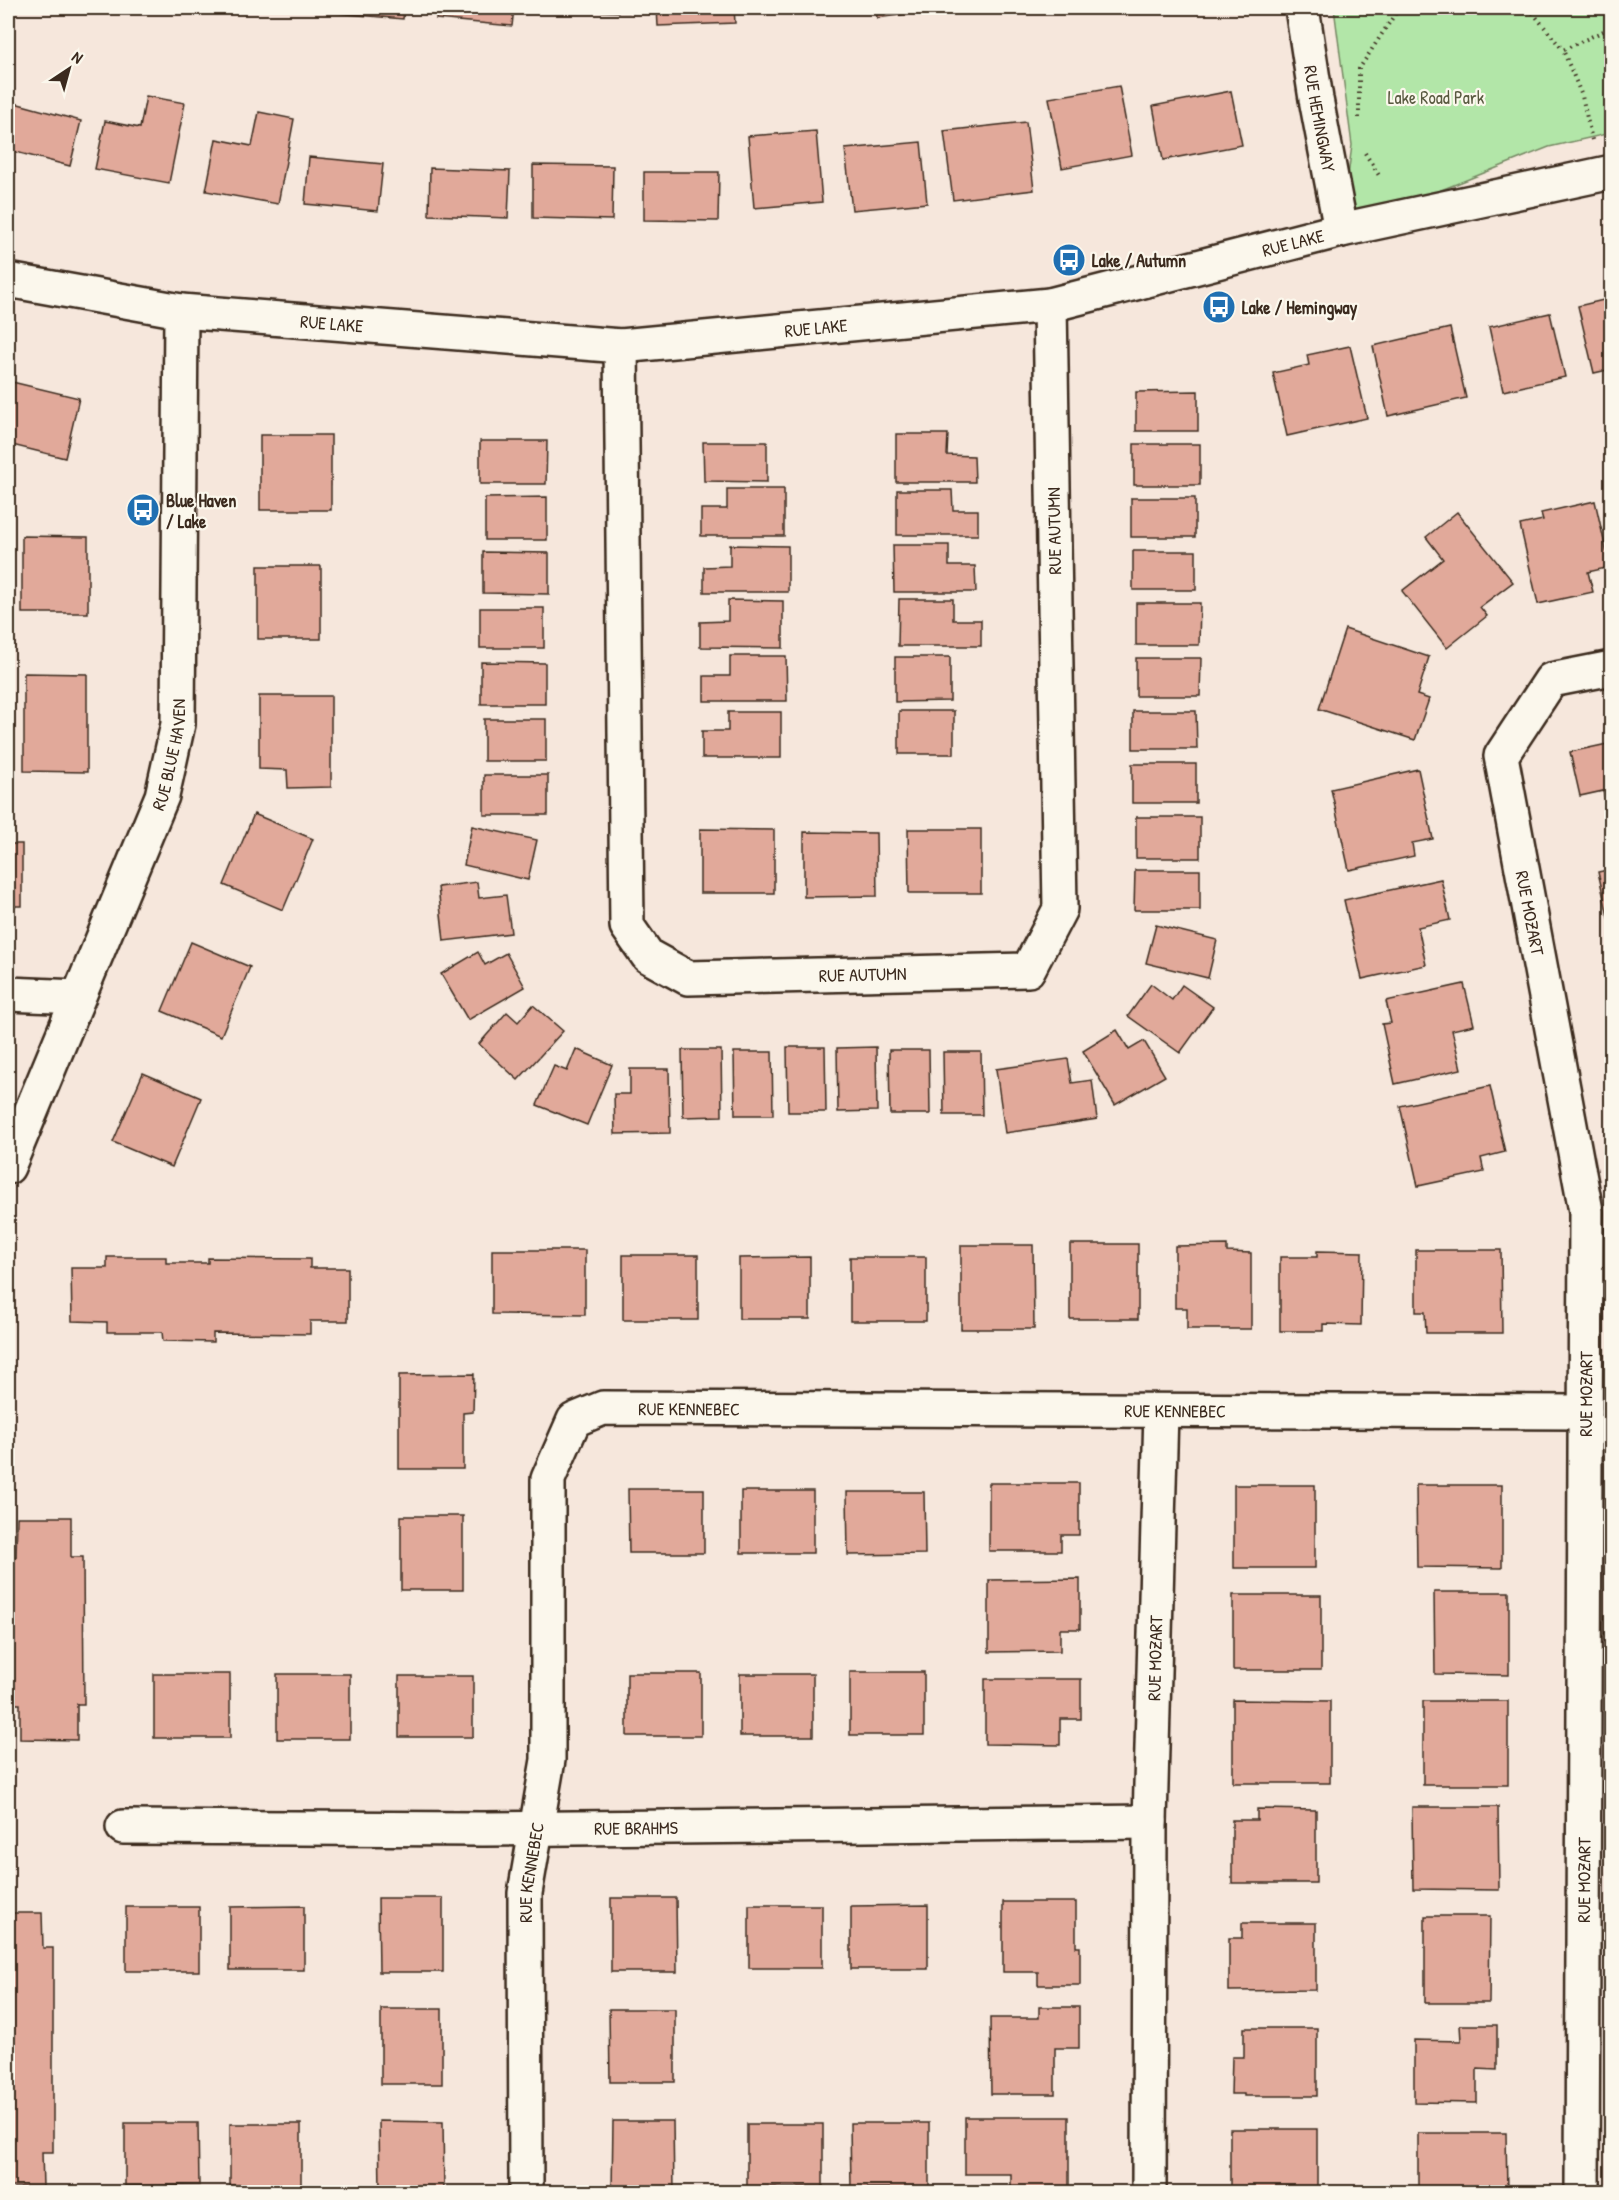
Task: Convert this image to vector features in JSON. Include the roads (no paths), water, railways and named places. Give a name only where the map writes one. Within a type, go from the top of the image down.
[{"type":"street","name":"RUE HEMINGWAY","points":[[1302,8],[1341,230]]},
{"type":"street","name":"RUE LAKE","points":[[8,280],[181,311],[621,346],[1050,305],[1341,230],[1606,173]]},
{"type":"street","name":"RUE AUTUMN","points":[[621,346],[627,926],[648,956],[688,978],[1028,970],[1060,909],[1050,305]]},
{"type":"street","name":"RUE BLUE HAVEN","points":[[8,1167],[162,796],[178,724],[181,311]]},
{"type":"street","name":"RUE MOZART","points":[[1582,2193],[1586,1211],[1501,756],[1551,680],[1611,668]]},
{"type":"street","points":[[8,994],[78,998]]},
{"type":"street","name":"RUE KENNEBEC","points":[[526,2193],[525,1893],[548,1760],[548,1479],[574,1420],[603,1408],[1585,1412]]},
{"type":"street","name":"RUE MOZART","points":[[1149,2193],[1150,1822],[1161,1411]]},
{"type":"street","name":"RUE BRAHMS","points":[[123,1827],[537,1828],[1150,1822]]},
{"type":"place","name":"Lake / Autumn","points":[[1069,260]]},
{"type":"place","name":"Lake / Hemingway","points":[[1219,307]]},
{"type":"place","name":"Blue Haven / Lake","points":[[143,510]]},
{"type":"park label","name":"Lake Road Park","points":[[1436,97]]}]
